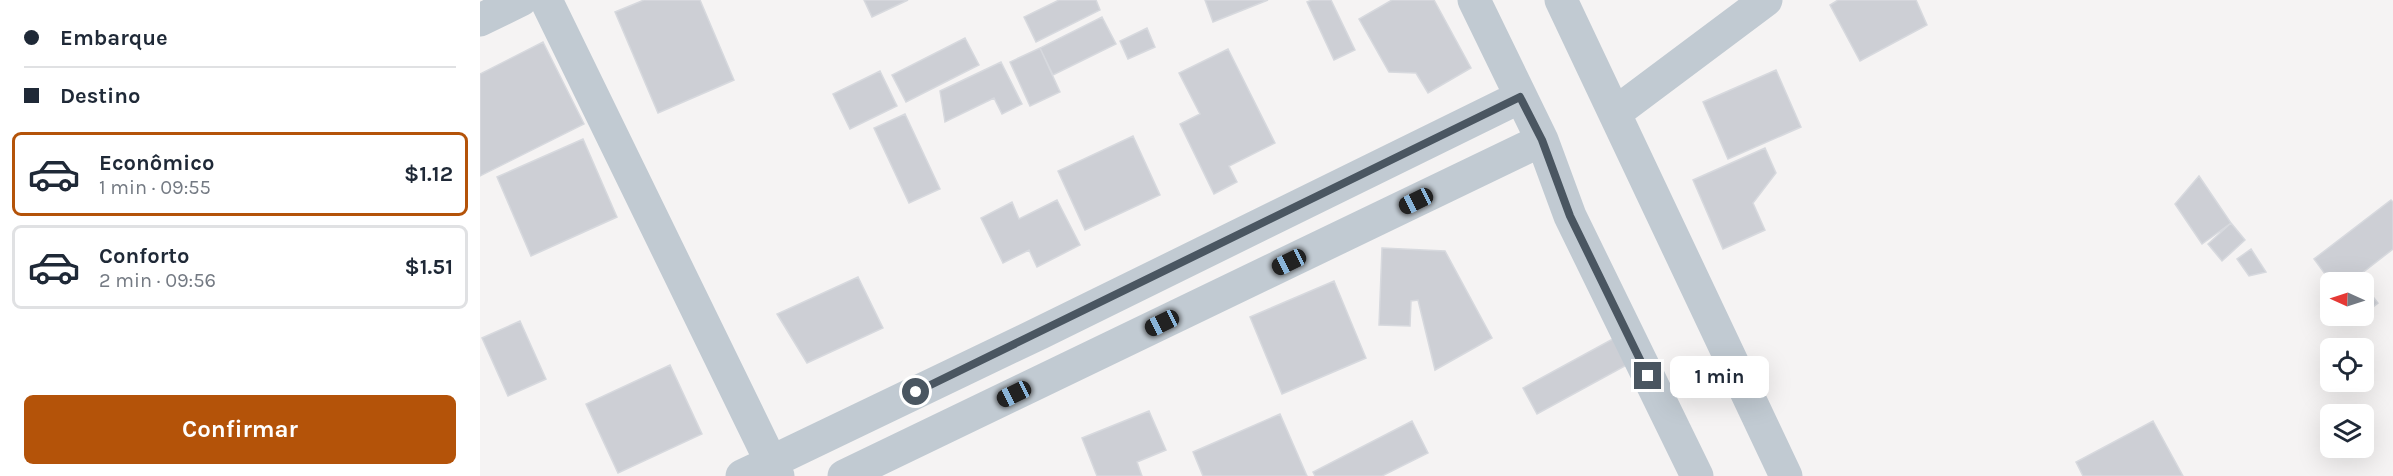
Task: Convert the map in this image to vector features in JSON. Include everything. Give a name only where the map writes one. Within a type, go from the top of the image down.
[{"type":"street","points":[[480,20],[521,0]]},
{"type":"street","points":[[546,0],[775,469]]},
{"type":"street","points":[[1474,0],[1542,140],[1570,216],[1697,476]]},
{"type":"street","points":[[1561,0],[1786,476]]},
{"type":"street","points":[[1615,113],[1766,0]]},
{"type":"street","points":[[742,476],[775,469],[1040,333],[1520,97]]},
{"type":"street","points":[[844,476],[1542,140]]},
{"type":"building","points":[[644,0],[700,0],[734,80],[658,113],[615,12]]},
{"type":"building","points":[[864,0],[908,0],[872,17]]},
{"type":"building","points":[[1059,0],[1096,0],[1100,10],[1036,42],[1024,17]]},
{"type":"building","points":[[1205,0],[1268,0],[1213,22]]},
{"type":"building","points":[[1331,0],[1355,50],[1334,60],[1307,2]]},
{"type":"building","points":[[1392,0],[1434,0],[1471,68],[1428,93],[1416,73],[1389,72],[1359,19]]},
{"type":"building","points":[[1838,0],[1916,0],[1927,25],[1860,61],[1830,5]]},
{"type":"building","points":[[1102,17],[1116,44],[1053,75],[1040,48]]},
{"type":"building","points":[[1147,28],[1155,47],[1128,59],[1120,41]]},
{"type":"building","points":[[965,38],[979,65],[906,102],[892,75]]},
{"type":"building","points":[[543,42],[584,124],[480,176],[480,74]]},
{"type":"building","points":[[1040,48],[1060,92],[1030,106],[1010,62]]},
{"type":"building","points":[[1228,49],[1275,143],[1229,166],[1237,182],[1214,194],[1180,124],[1200,114],[1179,73]]},
{"type":"building","points":[[1001,62],[1022,104],[1002,114],[994,98],[945,122],[940,91]]},
{"type":"building","points":[[1776,70],[1801,127],[1728,159],[1703,102]]},
{"type":"building","points":[[880,71],[897,106],[850,129],[833,94]]},
{"type":"building","points":[[905,114],[940,189],[909,203],[874,128]]},
{"type":"building","points":[[1133,136],[1160,195],[1085,230],[1058,171]]},
{"type":"building","points":[[583,139],[617,217],[531,256],[497,177]]},
{"type":"building","points":[[1765,148],[1776,173],[1753,203],[1765,230],[1723,249],[1693,180]]},
{"type":"building","points":[[2199,176],[2231,223],[2202,244],[2175,204]]},
{"type":"building","points":[[1057,200],[1080,245],[1037,267],[1029,250],[1003,263],[981,218],[1012,202],[1019,219]]},
{"type":"building","points":[[2391,200],[2393,202],[2393,249],[2363,272],[2324,272],[2314,259]]},
{"type":"building","points":[[2231,223],[2245,240],[2222,261],[2208,244]]},
{"type":"building","points":[[1382,248],[1445,251],[1492,338],[1435,370],[1418,300],[1411,301],[1410,326],[1379,325]]},
{"type":"building","points":[[2251,249],[2266,272],[2249,276],[2237,259]]},
{"type":"building","points":[[858,277],[883,328],[807,363],[777,314]]},
{"type":"building","points":[[1334,281],[1366,358],[1282,394],[1250,317]]},
{"type":"building","points":[[520,321],[546,379],[508,396],[482,338]]},
{"type":"building","points":[[1620,335],[1634,361],[1537,414],[1523,388]]},
{"type":"building","points":[[670,365],[702,434],[618,473],[586,404]]},
{"type":"building","points":[[1149,411],[1166,450],[1137,462],[1142,476],[1097,476],[1082,438]]},
{"type":"building","points":[[1280,414],[1307,476],[1203,476],[1193,452]]},
{"type":"building","points":[[1412,421],[1428,453],[1382,476],[1315,476],[1313,472]]},
{"type":"building","points":[[2153,421],[2183,476],[2083,476],[2076,462]]},
{"type":"route","points":[[916,392],[1520,97],[1542,140],[1570,216],[1648,376]]}]
